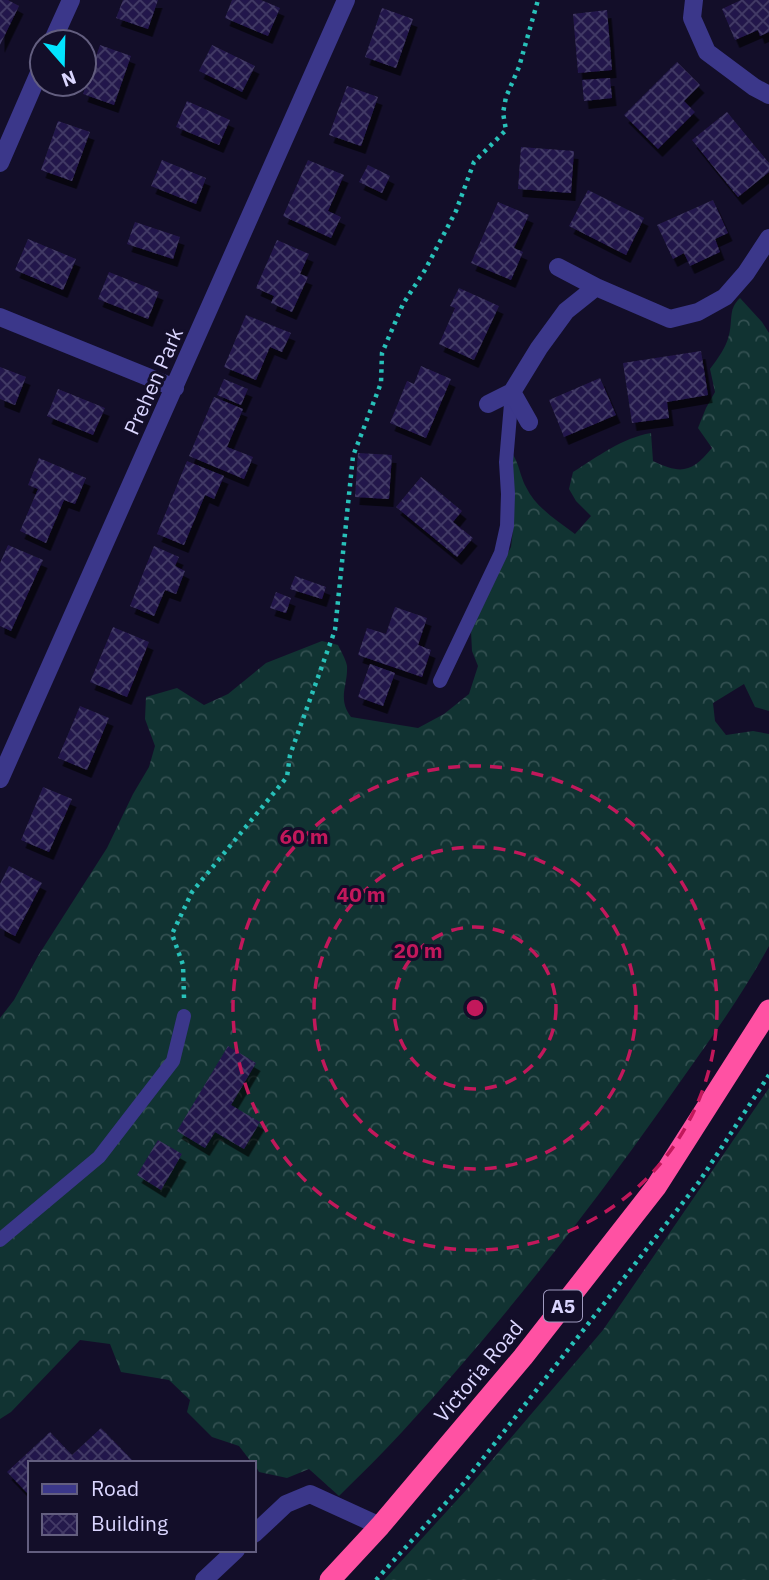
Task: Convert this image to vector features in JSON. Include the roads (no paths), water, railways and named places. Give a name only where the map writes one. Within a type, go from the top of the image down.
[{"type":"highway","name":"Victoria Road","points":[[330,1580],[380,1526],[523,1357],[656,1187],[769,1010]]},
{"type":"street","points":[[58,28],[71,0]]},
{"type":"street","name":"Prehen Park","points":[[0,779],[346,0]]},
{"type":"street","points":[[694,0],[692,18],[706,52],[769,95]]},
{"type":"street","points":[[0,163],[28,98]]},
{"type":"street","points":[[558,267],[670,319],[698,312],[725,297],[746,273],[769,238]]},
{"type":"street","points":[[488,404],[512,392],[566,311],[596,286]]},
{"type":"street","points":[[0,317],[174,388]]},
{"type":"street","points":[[512,392],[529,422]]},
{"type":"street","points":[[256,1532],[286,1504],[310,1494],[380,1526]]},
{"type":"street","points":[[204,1580],[234,1552]]},
{"type":"lane","points":[[440,681],[501,553],[507,526],[506,462],[512,392]]},
{"type":"lane","points":[[0,1240],[99,1157],[173,1061],[184,1016]]}]
